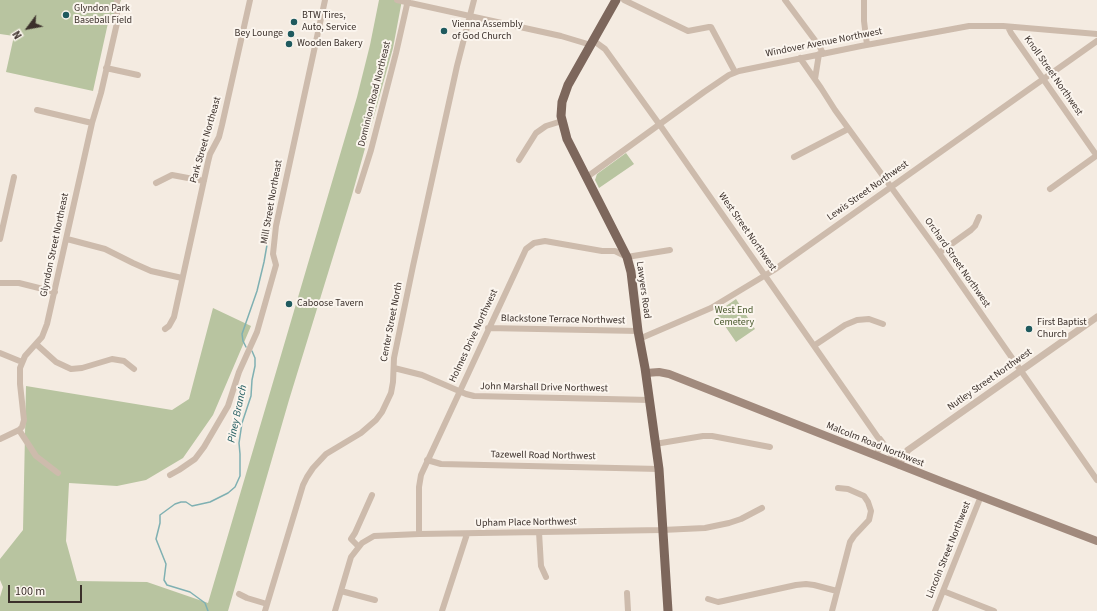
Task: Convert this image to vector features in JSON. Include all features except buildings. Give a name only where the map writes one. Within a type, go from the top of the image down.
[{"type":"main road","name":"Lawyers Road","points":[[616,0],[564,95],[561,109],[562,121],[568,139],[627,257],[631,272],[638,335],[646,373],[659,469],[668,611]]},
{"type":"main road","name":"Malcolm Road Northwest","points":[[646,373],[659,372],[669,374],[1097,541]]},
{"type":"street","name":"Glyndon Street Northeast","points":[[22,362],[46,329],[92,123],[117,22],[117,0]]},
{"type":"street","name":"Park Street Northeast","points":[[165,329],[169,326],[174,317],[210,154],[219,137],[222,126],[250,0]]},
{"type":"street","name":"Mill Street Northeast","points":[[170,475],[195,459],[204,447],[228,406],[238,372],[257,332],[276,265],[273,254],[276,226],[325,0]]},
{"type":"street","points":[[398,0],[592,43]]},
{"type":"street","name":"Center Street North","points":[[265,611],[303,485],[307,477],[326,454],[361,433],[376,420],[387,403],[391,392],[394,358],[413,266],[474,0]]},
{"type":"street","points":[[624,0],[688,31],[711,27],[735,72]]},
{"type":"street","points":[[786,0],[820,48],[821,54],[814,79]]},
{"type":"street","points":[[864,0],[864,21],[867,45]]},
{"type":"street","name":"Dominion Road Northeast","points":[[358,191],[371,150],[407,1]]},
{"type":"street","name":"Windover Avenue Northwest","points":[[587,177],[704,92],[735,72],[969,26],[1008,26],[1097,34]]},
{"type":"street","name":"Knoll Street Northwest","points":[[1008,26],[1011,33],[1097,156]]},
{"type":"street","name":"Lewis Street Northwest","points":[[638,335],[710,308],[766,275],[1097,41]]},
{"type":"street","name":"West Street Northwest","points":[[592,43],[605,49],[766,275],[879,439],[899,465]]},
{"type":"street","name":"Orchard Street Northwest","points":[[800,58],[848,129],[938,253],[1097,480]]},
{"type":"street","points":[[106,68],[138,76]]},
{"type":"street","points":[[37,110],[92,123]]},
{"type":"street","points":[[519,160],[536,133],[546,126],[562,121]]},
{"type":"street","points":[[794,157],[848,129]]},
{"type":"street","points":[[1050,189],[1097,156]]},
{"type":"street","points":[[156,183],[172,175],[204,181]]},
{"type":"street","points":[[0,239],[14,177]]},
{"type":"street","points":[[938,253],[971,230],[979,217]]},
{"type":"street","points":[[67,238],[105,249],[151,271],[182,278]]},
{"type":"street","name":"Holmes Drive Northwest","points":[[419,534],[419,483],[421,475],[526,249],[534,242],[545,241],[615,251],[627,257]]},
{"type":"street","points":[[627,257],[670,250]]},
{"type":"street","points":[[0,282],[18,283],[55,292]]},
{"type":"street","name":"Nutley Street Northwest","points":[[899,465],[908,450],[1097,317]]},
{"type":"street","points":[[815,345],[845,325],[857,320],[869,319],[883,324]]},
{"type":"street","name":"Blackstone Terrace Northwest","points":[[488,328],[638,335]]},
{"type":"street","points":[[36,344],[56,362],[71,369],[82,368],[112,359],[124,361],[134,369]]},
{"type":"street","points":[[0,353],[22,362],[20,368],[20,384],[24,420],[22,427],[19,430],[0,439]]},
{"type":"street","name":"John Marshall Drive Northwest","points":[[394,368],[422,375],[459,391],[478,396],[650,400]]},
{"type":"street","points":[[19,430],[36,456],[58,473]]},
{"type":"street","points":[[655,444],[703,436],[712,436],[770,447]]},
{"type":"street","points":[[876,456],[881,444],[879,439]]},
{"type":"street","name":"Tazewell Road Northwest","points":[[427,460],[441,464],[659,469]]},
{"type":"street","points":[[832,611],[850,542],[869,520],[871,511],[864,496],[848,489],[838,488]]},
{"type":"street","points":[[335,611],[351,556],[358,546],[351,539],[372,495]]},
{"type":"street","name":"Lincoln Street Northwest","points":[[935,611],[981,496]]},
{"type":"street","name":"Upham Place Northwest","points":[[358,546],[368,539],[380,535],[662,530],[718,526],[741,519],[762,508]]},
{"type":"street","points":[[539,532],[541,566],[546,577]]},
{"type":"street","points":[[442,611],[467,534]]},
{"type":"street","points":[[708,599],[718,602],[806,584],[814,584],[837,591]]},
{"type":"street","points":[[341,591],[375,600]]},
{"type":"street","points":[[943,591],[994,611]]},
{"type":"street","points":[[627,592],[628,611]]},
{"type":"street","points":[[239,594],[267,604]]},
{"type":"green space","points":[[0,0],[121,0],[116,13],[108,23],[93,91],[6,72],[14,36],[0,34]]},
{"type":"green space","points":[[379,0],[402,0],[393,48],[352,195],[289,400],[228,611],[0,611],[0,597],[3,587],[0,580],[0,559],[23,530],[26,386],[172,410],[189,399],[213,308],[251,326],[213,415],[183,458],[146,480],[117,486],[69,483],[66,541],[77,581],[147,582],[208,603],[357,97]]},
{"type":"green space","points":[[626,153],[634,164],[599,188],[595,180],[597,174]]},
{"type":"green space","name":"West End Cemetery","points":[[736,299],[755,329],[736,342],[716,313]]},
{"type":"waterway","name":"Piney Branch","points":[[246,347],[242,334],[257,291],[271,222]]},
{"type":"waterway","name":"Piney Branch","points":[[208,611],[205,603],[190,592],[167,585],[164,580],[166,564],[156,539],[160,523],[160,515],[175,504],[181,502],[186,502],[192,506],[210,502],[228,493],[235,487],[240,476],[239,443],[242,423],[251,396],[255,366],[255,358],[252,351]]},
{"type":"place","name":"Glyndon Park Baseball Field","points":[[66,15]]},
{"type":"place","name":"BTW Tires, Auto, Service","points":[[294,22]]},
{"type":"place","name":"Vienna Assembly of God Church","points":[[444,31]]},
{"type":"place","name":"Bey Lounge","points":[[291,34]]},
{"type":"place","name":"Wooden Bakery","points":[[289,44]]},
{"type":"place","name":"Caboose Tavern","points":[[289,304]]},
{"type":"place","name":"First Baptist Church","points":[[1029,329]]}]
